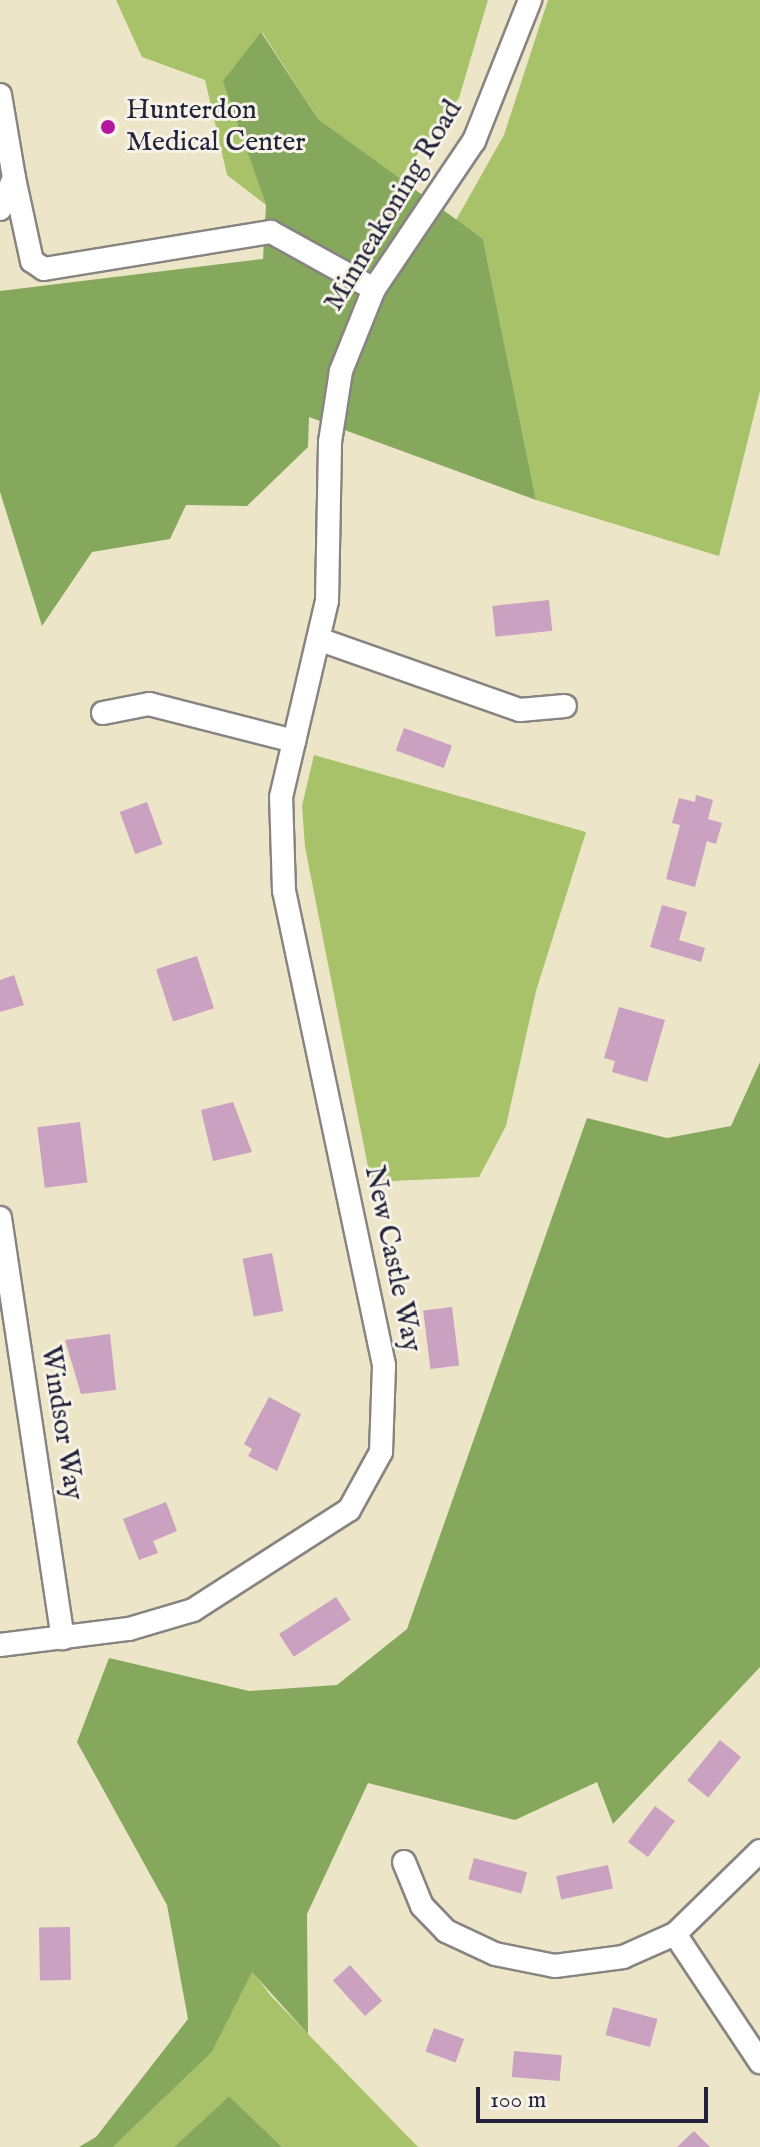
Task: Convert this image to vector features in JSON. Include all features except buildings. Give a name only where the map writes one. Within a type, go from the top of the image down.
[{"type":"street","name":"Minneakoning Road","points":[[321,640],[334,405],[374,289],[474,141],[530,0]]},
{"type":"street","points":[[0,95],[32,261],[44,269],[271,232],[374,289]]},
{"type":"street","points":[[0,209],[14,178]]},
{"type":"street","points":[[321,640],[520,710],[565,706]]},
{"type":"street","name":"New Castle Way","points":[[0,1645],[164,1622],[283,1558],[349,1510],[381,1452],[384,1365],[280,862],[281,797],[321,640]]},
{"type":"street","points":[[103,713],[149,704],[294,741]]},
{"type":"street","name":"Windsor Way","points":[[0,1218],[63,1638]]},
{"type":"street","points":[[404,1862],[435,1922],[513,1959],[555,1966],[600,1963],[675,1934],[760,1851]]},
{"type":"street","points":[[675,1934],[760,2062]]},
{"type":"green space","points":[[116,0],[488,0],[459,98],[399,179],[318,119],[262,32],[224,81],[266,205],[227,175],[205,80],[142,57]]},
{"type":"green space","points":[[548,0],[760,0],[760,391],[719,556],[536,500],[483,239],[456,220],[504,135]]},
{"type":"green space","points":[[261,32],[318,119],[483,239],[536,500],[309,417],[308,447],[247,506],[186,505],[170,539],[92,552],[42,626],[0,492],[0,291],[263,259],[266,205],[223,81]]},
{"type":"green space","points":[[314,755],[586,832],[536,991],[506,1126],[479,1177],[371,1182],[305,847],[302,806]]},
{"type":"green space","points":[[760,1062],[760,1667],[613,1824],[597,1782],[515,1820],[368,1783],[307,1914],[308,2034],[252,1972],[212,2052],[113,2147],[79,2147],[96,2137],[188,2019],[167,1905],[77,1742],[109,1658],[249,1691],[337,1685],[407,1629],[587,1118],[667,1138],[731,1126]]},
{"type":"green space","points":[[252,1971],[271,1996],[418,2147],[282,2147],[229,2096],[174,2147],[113,2147],[212,2052]]},
{"type":"green space","points":[[229,2096],[282,2147],[174,2147]]},
{"type":"place","name":"Hunterdon Medical Center","points":[[108,127]]}]
